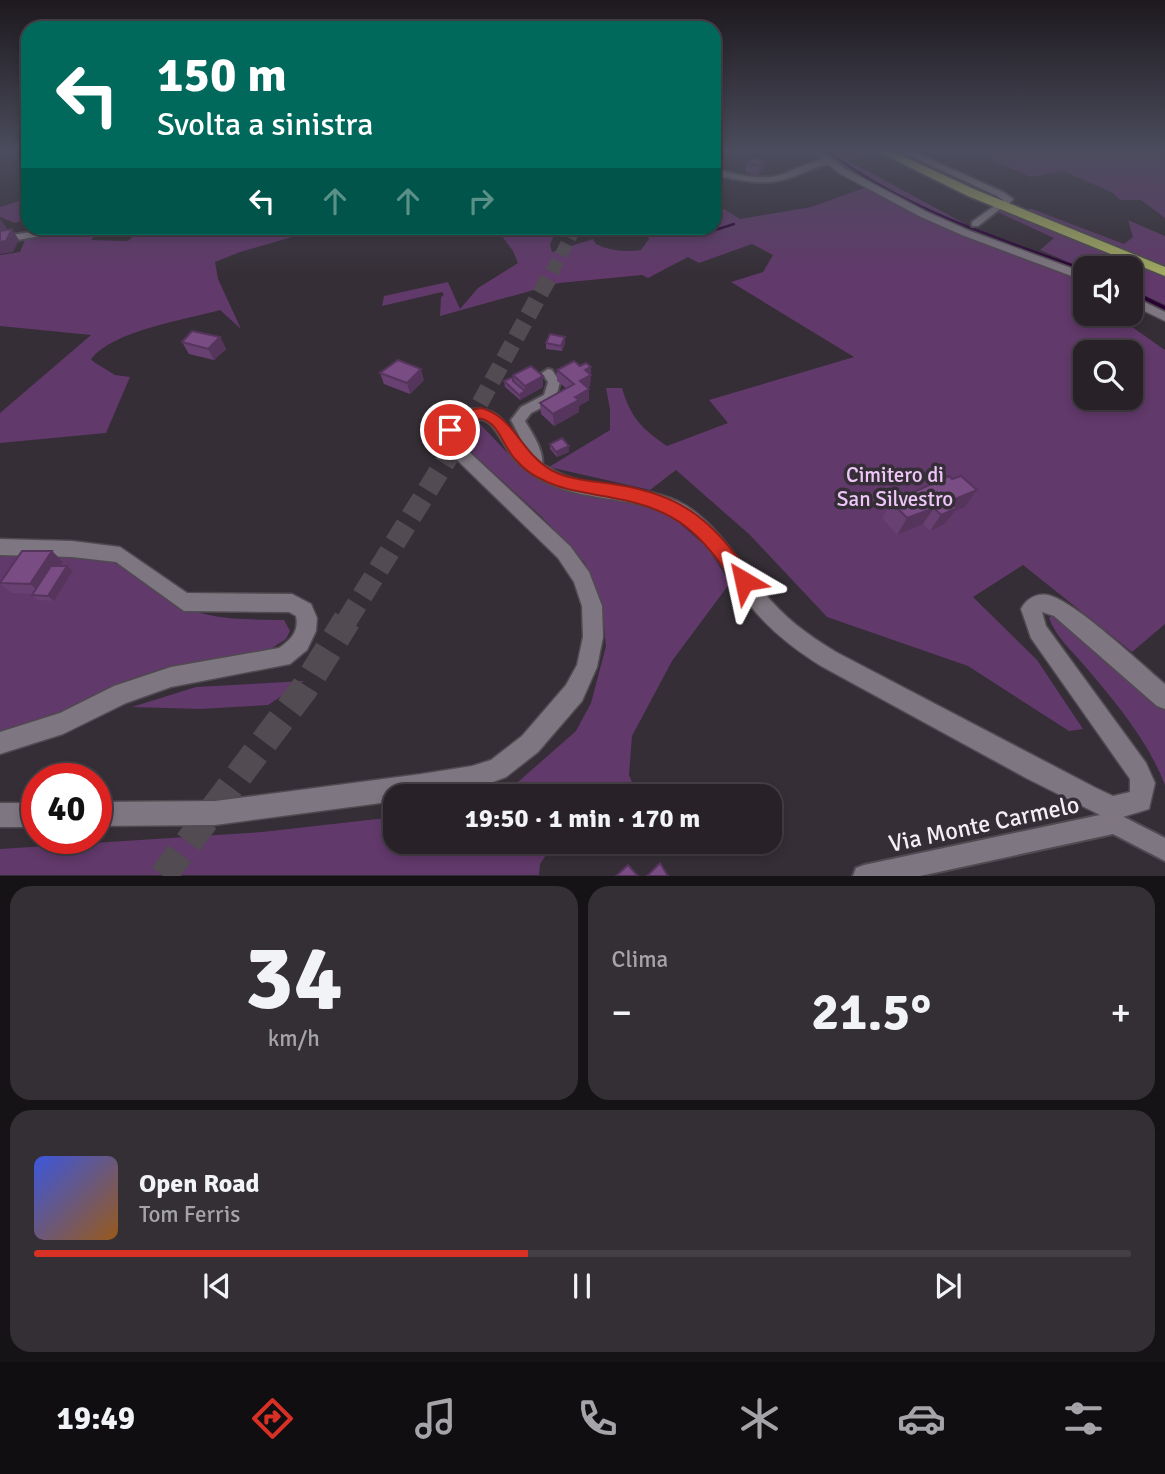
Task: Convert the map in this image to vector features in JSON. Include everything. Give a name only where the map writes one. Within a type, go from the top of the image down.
[{"type":"highway","points":[[972,193],[1165,272]]},
{"type":"street","points":[[884,193],[965,233],[1073,271]]},
{"type":"street","points":[[975,224],[1008,199],[997,193]]},
{"type":"street","points":[[0,240],[29,235]]},
{"type":"street","points":[[1143,306],[1165,317]]},
{"type":"street","points":[[536,467],[533,449],[518,419],[526,410],[550,398],[554,382],[548,373]]},
{"type":"street","points":[[112,814],[215,813],[472,778],[498,769],[530,744],[574,693],[587,667],[593,637],[592,606],[582,578],[564,552],[460,453],[451,439],[450,430],[466,416],[481,414],[497,420],[520,455],[556,480],[644,496],[677,509],[714,539],[760,602],[785,629],[832,659],[1052,779],[1165,850]]},
{"type":"street","points":[[0,547],[72,549],[120,555],[184,602],[292,603],[304,610],[308,622],[298,646],[283,657],[171,677],[122,694],[62,723],[0,743]]},
{"type":"street","points":[[1114,816],[1141,801],[1143,783],[1138,771],[1038,631],[1031,609],[1045,603],[1061,610],[1165,698]]},
{"type":"street","points":[[0,815],[21,815]]},
{"type":"street","name":"Via Monte Carmelo","points":[[864,876],[1114,816]]},
{"type":"green space","name":"Cimitero di San Silvestro","points":[[851,193],[878,193],[936,224],[1073,275],[1073,326],[1131,326],[1165,350],[1165,624],[1132,652],[1023,565],[973,597],[1037,660],[1083,729],[1069,731],[968,666],[827,617],[750,535],[676,470],[650,490],[549,467],[610,430],[606,388],[622,388],[638,422],[667,446],[728,423],[709,400],[854,357],[731,282],[763,272],[773,255],[752,244],[699,263],[688,257],[648,278],[642,275],[559,283],[440,316],[441,297],[444,295],[442,292],[382,306],[384,296],[448,282],[460,309],[478,288],[518,263],[501,235],[554,235],[550,245],[552,252],[593,239],[596,244],[607,248],[635,251],[641,250],[649,239],[647,235],[721,235],[721,207],[740,219],[811,207]]},
{"type":"green space","points":[[889,193],[908,193],[967,225],[961,230]]},
{"type":"green space","points":[[1113,193],[1165,193],[1165,218],[1141,200],[1120,200]]},
{"type":"green space","points":[[21,200],[21,221],[15,223],[0,217],[0,207]]},
{"type":"green space","points":[[1000,207],[1117,256],[1073,256],[1073,264],[1040,250],[1054,238],[995,211]]},
{"type":"green space","points":[[1021,209],[1032,209],[1124,244],[1133,237],[1128,220],[1165,236],[1165,269],[1143,260],[1143,256],[1134,256]]},
{"type":"green space","points":[[43,235],[96,235],[91,240],[128,241],[134,235],[299,235],[215,262],[218,279],[241,329],[220,310],[133,333],[102,349],[91,359],[115,375],[130,377],[106,433],[0,443],[0,413],[91,335],[0,326],[0,255],[20,252],[26,238]]},
{"type":"green space","points":[[1143,267],[1165,276],[1165,305],[1143,295]]},
{"type":"green space","points":[[469,422],[480,424],[518,464],[546,483],[578,494],[622,499],[668,513],[708,548],[730,583],[672,661],[632,736],[629,775],[633,784],[516,784],[576,731],[591,703],[606,646],[602,606],[585,563],[542,517],[473,454],[461,431]]},
{"type":"green space","points":[[31,554],[106,560],[124,568],[186,608],[227,618],[284,620],[290,631],[286,639],[269,650],[247,656],[186,664],[115,694],[0,734],[0,555]]},
{"type":"green space","points":[[1052,615],[1058,617],[1165,705],[1165,785],[1158,768],[1130,722],[1064,643],[1049,618]]},
{"type":"green space","points":[[304,681],[268,705],[200,709],[132,707],[196,687]]},
{"type":"green space","points":[[383,818],[383,854],[547,854],[540,864],[539,875],[0,875],[0,849],[21,848],[21,854],[112,854],[112,842],[262,832]]},
{"type":"building","points":[[12,229],[6,241],[0,242],[0,231]]},
{"type":"building","points":[[192,331],[220,337],[208,349],[182,342]]},
{"type":"building","points":[[550,334],[565,337],[561,346],[546,343]]},
{"type":"building","points":[[398,360],[421,369],[407,383],[380,373]]},
{"type":"building","points":[[574,361],[580,366],[586,363],[591,367],[585,370],[591,375],[580,381],[589,389],[575,397],[579,400],[553,414],[540,403],[574,384],[557,370]]},
{"type":"building","points":[[531,366],[543,376],[525,386],[513,375]]},
{"type":"building","points":[[513,377],[513,381],[525,391],[519,395],[504,381]]},
{"type":"building","points":[[562,438],[569,446],[556,452],[550,444]]},
{"type":"building","points":[[949,476],[952,479],[961,476],[977,490],[950,501],[957,508],[941,515],[934,508],[907,518],[892,502]]},
{"type":"building","points":[[22,551],[52,551],[30,584],[0,583]]},
{"type":"building","points":[[51,566],[67,566],[48,596],[32,595]]},
{"type":"building","points":[[660,863],[668,876],[647,876]]},
{"type":"building","points":[[628,865],[638,876],[616,876]]},
{"type":"waterway","points":[[894,193],[985,234],[1073,266]]},
{"type":"waterway","points":[[721,228],[734,224]]},
{"type":"waterway","points":[[670,235],[691,235]]},
{"type":"waterway","points":[[1143,297],[1165,308]]},
{"type":"tunnel","points":[[552,272],[571,235]]},
{"type":"tunnel","points":[[468,425],[553,270]]},
{"type":"tunnel","points":[[346,622],[469,423]]},
{"type":"tunnel","points":[[163,876],[304,689],[347,620]]},
{"type":"route","points":[[450,430],[466,416],[490,416],[497,420],[520,455],[556,480],[628,492],[677,509],[714,539],[744,581]]}]
